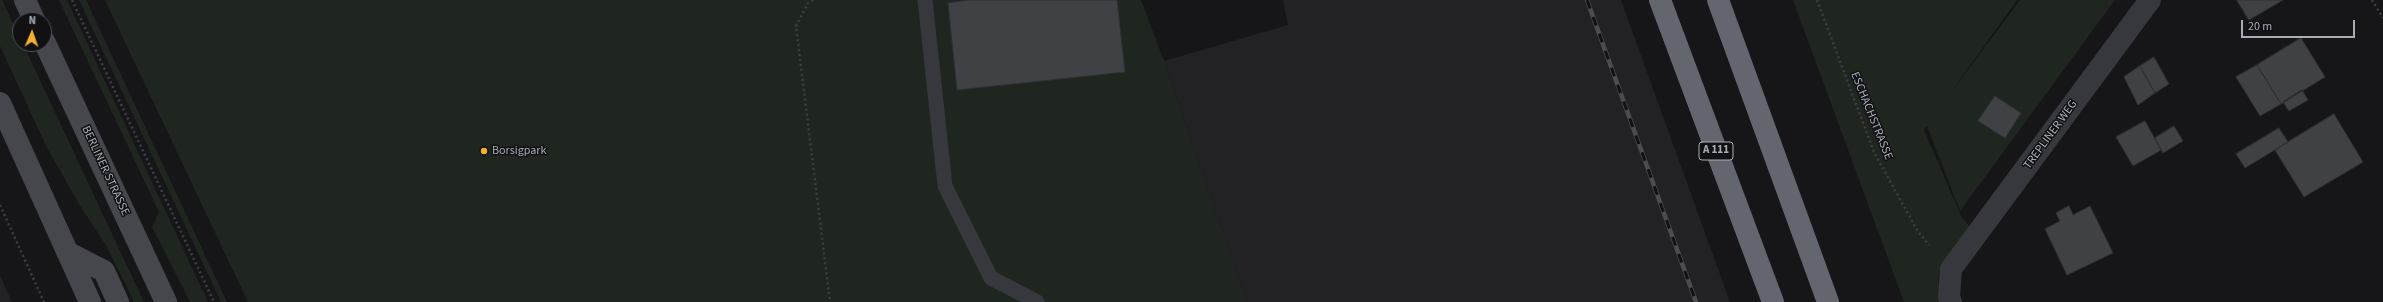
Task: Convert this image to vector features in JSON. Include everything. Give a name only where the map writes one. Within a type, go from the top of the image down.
[{"type":"highway","name":"A 111","points":[[1660,0],[1773,302]]},
{"type":"highway","points":[[1718,0],[1828,302]]},
{"type":"main road","points":[[25,0],[30,12]]},
{"type":"main road","name":"BERLINER STRASSE","points":[[49,52],[166,302]]},
{"type":"main road","points":[[0,103],[90,302]]},
{"type":"main road","points":[[67,252],[104,271],[118,302]]},
{"type":"street","name":"TREPLINER WEG","points":[[1951,269],[2150,0]]},
{"type":"street","points":[[1951,269],[1949,297],[1951,302]]},
{"type":"lane","points":[[925,0],[946,186],[991,278],[1037,302]]},
{"type":"path","points":[[72,0],[214,302]]},
{"type":"path","points":[[814,0],[808,3],[796,26],[830,302]]},
{"type":"path","name":"ESCHACHSTRASSE","points":[[1817,0],[1874,152],[1917,230],[1951,269]]},
{"type":"path","points":[[2372,0],[2383,18]]},
{"type":"path","points":[[0,205],[44,302]]},
{"type":"shaded area","points":[[0,0],[2,0],[12,21],[12,52],[27,52],[144,302],[134,302],[107,247],[79,204],[47,148],[0,46]]},
{"type":"shaded area","points":[[59,0],[67,0],[208,302],[190,302],[152,227],[159,212]]},
{"type":"shaded area","points":[[79,0],[86,0],[227,302],[221,302]]},
{"type":"shaded area","name":"Borsigpark","points":[[105,0],[1141,0],[1164,61],[1247,302],[248,302]]},
{"type":"shaded area","points":[[1283,0],[1621,0],[1730,302],[1247,302],[1164,61],[1288,25]]},
{"type":"shaded area","points":[[1793,0],[2017,0],[1949,95],[2020,0],[2115,0],[1960,211],[1927,126],[1924,130],[1962,218],[1973,230],[1953,251],[1941,269],[1938,277],[1943,302],[1904,302]]},
{"type":"shaded area","points":[[0,276],[2,280],[12,302],[0,302]]},
{"type":"building","points":[[971,0],[1117,0],[1125,72],[957,90],[948,3]]},
{"type":"building","points":[[2237,0],[2283,0],[2249,20]]},
{"type":"building","points":[[2301,38],[2325,77],[2281,104],[2257,65]]},
{"type":"building","points":[[2154,57],[2169,84],[2155,93],[2140,66]]},
{"type":"building","points":[[2257,65],[2281,104],[2260,116],[2236,77]]},
{"type":"building","points":[[2140,66],[2155,93],[2138,105],[2124,77]]},
{"type":"building","points":[[2302,90],[2308,100],[2289,111],[2283,102]]},
{"type":"building","points":[[1995,96],[2021,113],[2005,138],[1978,121]]},
{"type":"building","points":[[2334,114],[2363,162],[2304,197],[2275,150]]},
{"type":"building","points":[[2145,121],[2161,150],[2133,166],[2116,137]]},
{"type":"building","points":[[2174,126],[2183,141],[2163,153],[2155,138]]},
{"type":"building","points":[[2279,128],[2288,142],[2245,168],[2236,154]]},
{"type":"building","points":[[2069,206],[2073,215],[2090,206],[2113,253],[2067,275],[2045,229],[2060,221],[2056,213]]},
{"type":"railway","points":[[1587,0],[1696,302]]},
{"type":"place","name":"Borsigpark","points":[[484,151]]}]
